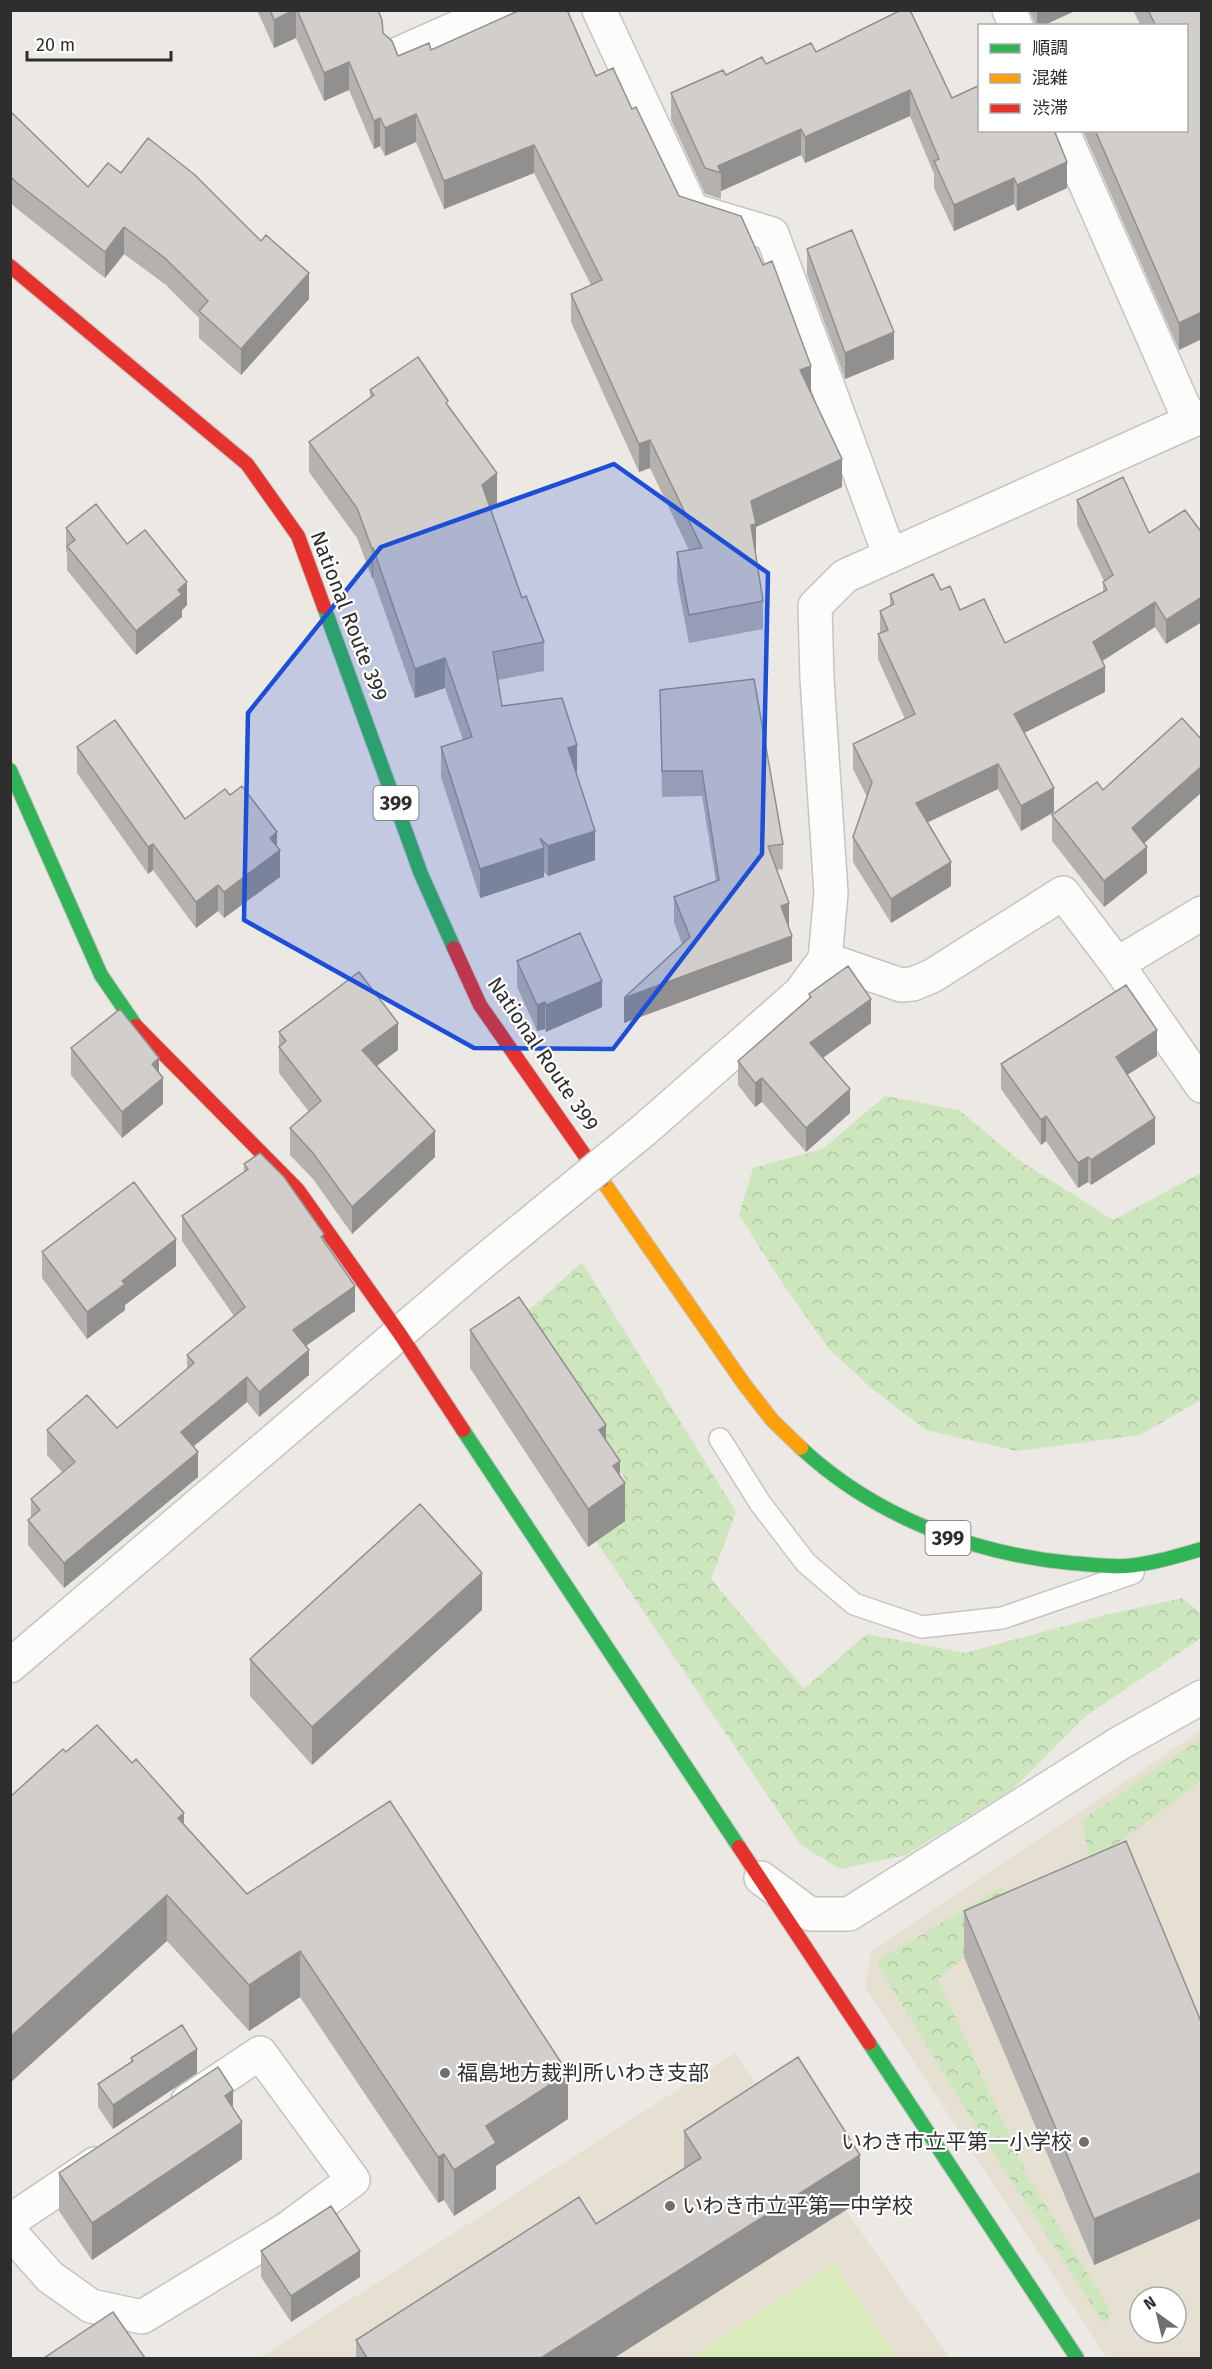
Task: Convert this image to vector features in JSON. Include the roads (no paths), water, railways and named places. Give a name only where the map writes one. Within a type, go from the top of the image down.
[{"type":"main road","name":"National Route 399","points":[[10,266],[247,464],[298,536],[421,874],[480,1005],[744,1384],[771,1419],[807,1454],[851,1487],[901,1516],[956,1541],[1008,1556],[1064,1563],[1126,1566],[1200,1550]]},
{"type":"main road","points":[[10,770],[101,975],[138,1029],[298,1190],[400,1334],[1077,2358]]},
{"type":"street","points":[[400,53],[497,10]]},
{"type":"street","points":[[599,10],[692,210],[772,234],[890,556]]},
{"type":"street","points":[[1009,10],[1015,24]]},
{"type":"street","points":[[10,1666],[479,1265],[644,1130],[800,993],[825,959],[831,893],[817,679],[815,606],[845,576],[1196,418],[1063,132]]},
{"type":"street","points":[[825,959],[901,985],[913,984],[932,976],[1063,893],[1117,964],[1202,1086]]},
{"type":"street","points":[[1117,964],[1202,913]]},
{"type":"street","points":[[757,1875],[810,1914],[849,1914],[1120,1743],[1202,1697]]},
{"type":"street","points":[[10,2232],[50,2277],[91,2306],[142,2317],[286,2229],[352,2180],[260,2053],[164,2117]]},
{"type":"street","points":[[10,2221],[116,2150]]},
{"type":"lane","points":[[720,1439],[760,1503],[806,1563],[854,1604],[922,1627],[1002,1618],[1200,1550]]},
{"type":"place","name":"福島地方裁判所いわき支部","points":[[445,2073]]},
{"type":"place","name":"いわき市立平第一小学校","points":[[1084,2142]]},
{"type":"place","name":"いわき市立平第一中学校","points":[[670,2206]]}]
